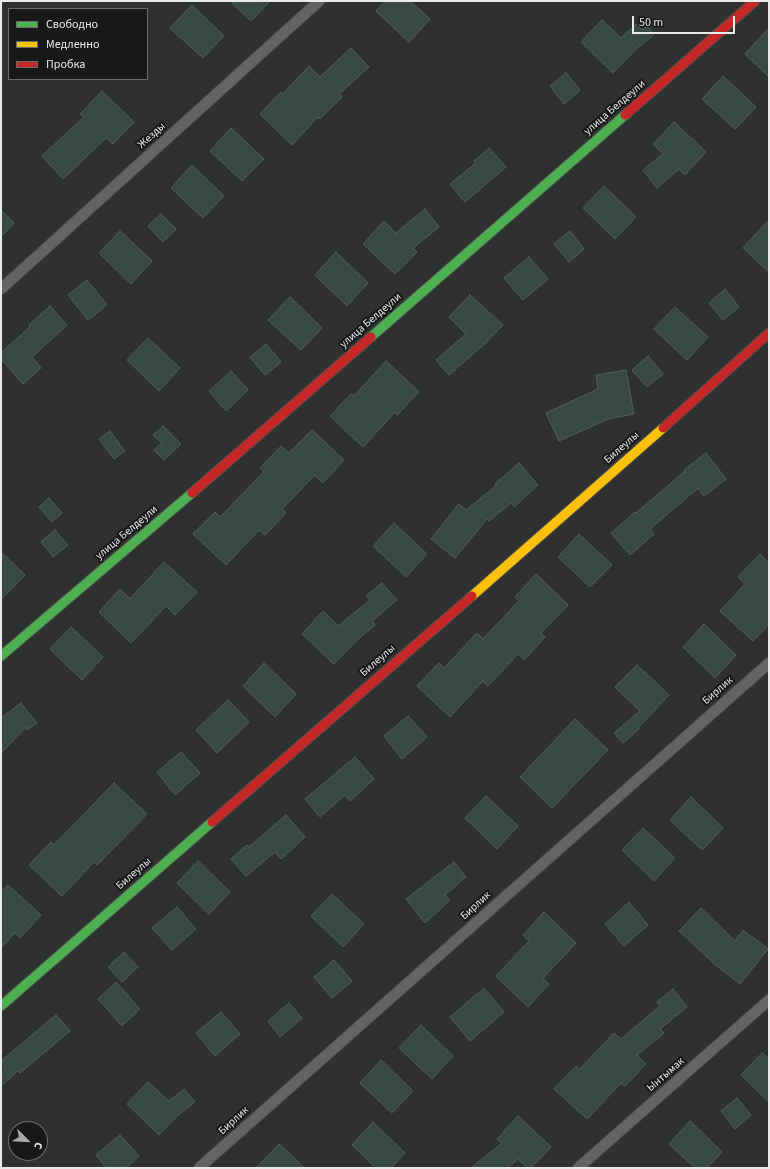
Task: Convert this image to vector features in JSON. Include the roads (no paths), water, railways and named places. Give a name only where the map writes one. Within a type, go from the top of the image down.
[{"type":"street","name":"Жезды","points":[[1,289],[319,1]]},
{"type":"street","name":"улица Белдеули","points":[[1,656],[236,455],[755,1]]},
{"type":"street","name":"Билеулы","points":[[1,1006],[636,452],[769,333]]},
{"type":"street","name":"Бирлик","points":[[199,1168],[769,663]]},
{"type":"street","name":"Ынтымак","points":[[578,1168],[769,1000]]}]
